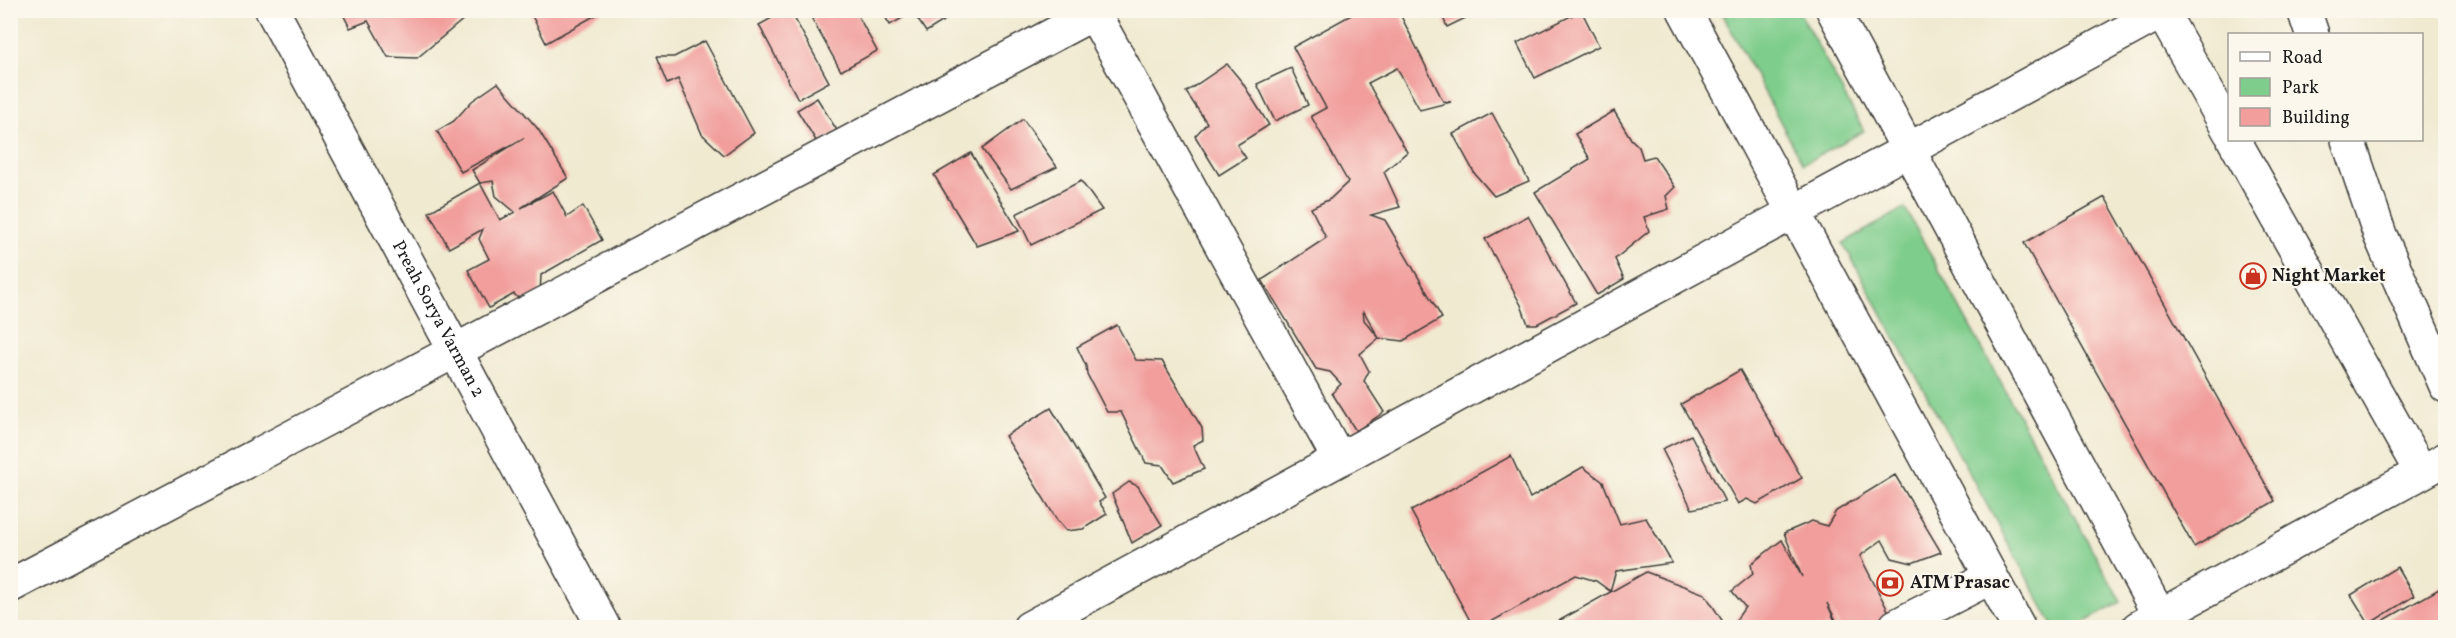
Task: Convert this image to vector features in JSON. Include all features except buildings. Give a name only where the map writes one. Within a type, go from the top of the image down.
[{"type":"street","name":"Preah Sorya Varman 2","points":[[272,10],[604,627]]},
{"type":"street","points":[[1684,10],[2019,627]]},
{"type":"street","points":[[1833,10],[1909,149],[2155,623],[2433,466],[2235,141]]},
{"type":"street","points":[[2304,10],[2312,33]]},
{"type":"street","points":[[1029,627],[2163,11],[2228,130]]},
{"type":"street","points":[[10,586],[1095,12],[1339,459]]},
{"type":"street","points":[[2348,141],[2380,235],[2445,386]]},
{"type":"street","points":[[1896,626],[1991,576]]},
{"type":"green space","points":[[1721,11],[1799,11],[1864,131],[1803,164]]},
{"type":"green space","points":[[1905,208],[2121,602],[2076,627],[2054,627],[1843,243]]},
{"type":"place","name":"Night Market","points":[[2253,276]]},
{"type":"place","name":"ATM Prasac","points":[[1890,583]]}]
